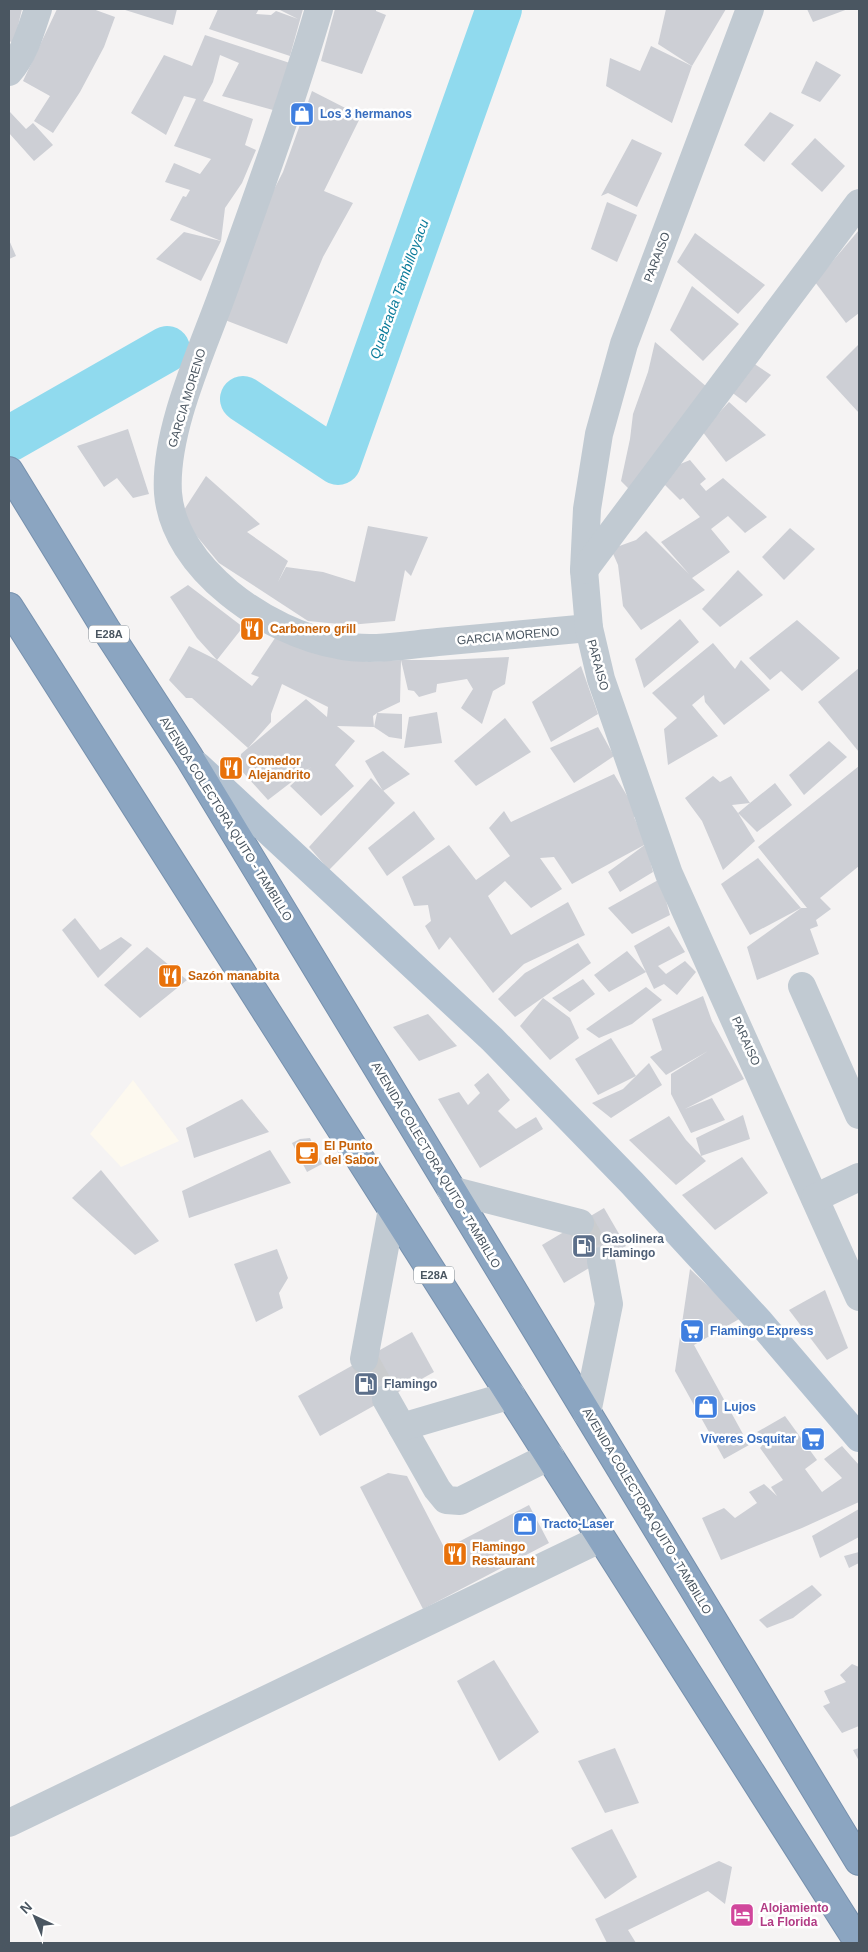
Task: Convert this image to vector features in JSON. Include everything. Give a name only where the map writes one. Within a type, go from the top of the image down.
[{"type":"highway","name":"AVENIDA COLECTORA QUITO - TAMBILLO","points":[[9,471],[107,631],[189,758],[859,1861]]},
{"type":"highway","name":"E28A","points":[[9,607],[859,1943]]},
{"type":"main road","points":[[189,758],[492,1039],[632,1183],[760,1322],[859,1438]]},
{"type":"street","points":[[9,72],[14,66],[31,30],[38,9]]},
{"type":"street","name":"GARCIA MORENO","points":[[319,9],[265,174],[188,389],[171,446],[168,494],[176,528],[197,561],[233,596],[260,615],[296,633],[338,646],[383,648],[589,628]]},
{"type":"street","name":"PARAISO","points":[[750,9],[624,344],[599,434],[587,508],[584,570],[589,628],[600,679],[669,874],[859,1297]]},
{"type":"street","points":[[584,570],[859,203]]},
{"type":"street","points":[[802,986],[859,1116]]},
{"type":"street","points":[[815,1198],[859,1177]]},
{"type":"street","points":[[452,1190],[580,1223]]},
{"type":"street","points":[[364,1359],[392,1209]]},
{"type":"street","points":[[587,1413],[609,1304],[601,1261]]},
{"type":"street","points":[[402,1427],[511,1395]]},
{"type":"street","points":[[386,1399],[437,1489],[446,1500],[460,1501],[550,1456]]},
{"type":"street","points":[[9,1823],[600,1538]]},
{"type":"shaded area","points":[[133,1080],[179,1141],[121,1167],[90,1134]]},
{"type":"building","points":[[9,9],[22,9],[14,43],[9,41]]},
{"type":"building","points":[[57,9],[93,9],[115,17],[104,47],[80,92],[53,133],[34,121],[50,96],[23,81]]},
{"type":"building","points":[[122,9],[177,9],[173,25]]},
{"type":"building","points":[[218,9],[259,9],[256,14],[271,15],[276,11],[298,19],[278,9],[303,9],[290,56],[209,29]]},
{"type":"building","points":[[335,9],[376,9],[376,11],[386,15],[362,74],[321,61]]},
{"type":"building","points":[[666,9],[726,9],[692,66],[658,44]]},
{"type":"building","points":[[807,9],[848,9],[813,22]]},
{"type":"building","points":[[205,35],[296,65],[273,110],[222,96],[239,63],[220,55],[213,82],[203,101],[253,119],[245,145],[256,150],[242,183],[225,208],[221,241],[170,220],[183,196],[186,197],[190,190],[165,182],[174,163],[200,174],[211,159],[174,146],[196,99],[184,96],[166,135],[131,113],[164,55],[192,66]]},
{"type":"building","points":[[651,46],[692,66],[672,123],[606,86],[610,58],[640,71]]},
{"type":"building","points":[[816,61],[841,75],[820,102],[801,93]]},
{"type":"building","points":[[312,91],[361,116],[324,191],[353,203],[323,257],[287,344],[225,320],[251,234],[283,172]]},
{"type":"building","points":[[10,112],[26,129],[33,123],[53,145],[34,161],[9,133]]},
{"type":"building","points":[[770,112],[794,125],[764,162],[744,145]]},
{"type":"building","points":[[815,138],[845,166],[822,192],[791,164]]},
{"type":"building","points":[[632,139],[662,153],[637,207],[608,193],[601,196]]},
{"type":"building","points":[[607,202],[637,215],[617,262],[591,249]]},
{"type":"building","points":[[859,230],[859,313],[846,323],[815,282]]},
{"type":"building","points":[[184,232],[221,241],[201,281],[156,259]]},
{"type":"building","points":[[695,233],[765,285],[738,314],[677,262]]},
{"type":"building","points":[[9,240],[16,256],[9,259]]},
{"type":"building","points":[[692,286],[739,324],[703,361],[670,330]]},
{"type":"building","points":[[655,342],[708,388],[632,492],[621,481],[633,414],[648,372]]},
{"type":"building","points":[[859,344],[859,413],[826,377]]},
{"type":"building","points":[[750,361],[771,375],[746,403],[726,388]]},
{"type":"building","points":[[729,402],[766,435],[726,462],[702,431]]},
{"type":"building","points":[[128,429],[149,494],[133,498],[117,478],[104,487],[77,446]]},
{"type":"building","points":[[690,460],[706,479],[700,484],[706,491],[723,478],[767,517],[745,533],[728,516],[711,529],[730,552],[692,578],[705,590],[641,630],[623,606],[618,565],[611,549],[636,540],[646,531],[689,574],[661,542],[700,517],[683,498],[680,500],[664,484],[673,467]]},
{"type":"building","points":[[206,476],[260,524],[247,532],[288,561],[278,582],[286,567],[323,572],[355,582],[368,526],[428,537],[411,576],[405,570],[395,621],[349,625],[308,621],[219,563],[180,516]]},
{"type":"building","points":[[790,528],[815,549],[784,580],[762,557]]},
{"type":"building","points":[[738,570],[763,595],[720,627],[702,609]]},
{"type":"building","points":[[188,585],[243,627],[217,660],[197,638],[170,597]]},
{"type":"building","points":[[680,619],[699,642],[644,688],[635,659]]},
{"type":"building","points":[[797,620],[840,658],[802,691],[781,671],[770,680],[749,658]]},
{"type":"building","points":[[275,638],[339,652],[367,662],[401,660],[400,702],[373,716],[374,727],[337,726],[355,741],[335,765],[354,786],[321,816],[290,786],[311,767],[268,800],[240,769],[241,754],[248,748],[192,698],[186,698],[169,680],[189,646],[217,660],[252,686],[259,677],[251,674]],"holes":[[[282,684],[328,707],[327,717],[306,699],[248,748],[271,722],[271,714]]]},
{"type":"building","points":[[713,643],[735,669],[741,660],[770,690],[724,725],[705,702],[704,695],[692,705],[718,736],[668,765],[664,729],[677,718],[652,693]]},
{"type":"building","points":[[509,657],[505,684],[493,691],[482,724],[461,708],[473,689],[467,679],[437,684],[436,692],[419,697],[414,691],[408,690],[401,660],[443,660]]},
{"type":"building","points":[[581,666],[598,714],[551,742],[532,702]]},
{"type":"building","points":[[859,668],[859,752],[818,702]]},
{"type":"building","points":[[437,712],[442,743],[404,748],[409,717]]},
{"type":"building","points":[[377,713],[402,714],[402,739],[389,737],[374,727]]},
{"type":"building","points":[[505,718],[531,752],[476,786],[454,761]]},
{"type":"building","points":[[598,727],[614,756],[574,783],[550,748]]},
{"type":"building","points":[[829,741],[847,757],[804,795],[789,775]]},
{"type":"building","points":[[383,751],[410,774],[383,791],[365,761]]},
{"type":"building","points":[[859,766],[859,866],[820,898],[831,909],[816,920],[818,926],[810,929],[819,954],[757,980],[747,947],[801,908],[807,908],[758,847]]},
{"type":"building","points":[[614,774],[638,814],[634,817],[646,844],[572,884],[554,857],[540,858],[562,889],[531,908],[505,881],[488,896],[511,935],[568,902],[585,935],[524,964],[493,993],[450,937],[439,950],[425,926],[431,921],[428,905],[414,906],[402,877],[449,845],[476,880],[510,856],[489,828],[504,811],[511,822]]},
{"type":"building","points":[[713,776],[720,782],[731,776],[750,803],[732,805],[755,841],[723,870],[702,821],[685,798]]},
{"type":"building","points":[[371,778],[395,803],[329,870],[309,847]]},
{"type":"building","points":[[775,783],[792,805],[757,832],[738,813]]},
{"type":"building","points":[[414,811],[435,839],[387,876],[368,848]]},
{"type":"building","points":[[646,844],[653,872],[620,892],[608,872]]},
{"type":"building","points":[[758,858],[801,908],[750,935],[721,884]]},
{"type":"building","points":[[660,879],[670,915],[632,934],[608,908]]},
{"type":"building","points":[[75,918],[100,950],[121,937],[132,945],[98,978],[62,930]]},
{"type":"building","points":[[669,926],[685,952],[658,966],[666,974],[685,961],[696,972],[677,995],[664,984],[654,989],[634,946]]},
{"type":"building","points":[[578,943],[591,963],[548,994],[515,1017],[498,999],[525,973]]},
{"type":"building","points":[[147,947],[187,980],[140,1018],[104,985]]},
{"type":"building","points":[[627,951],[646,972],[609,992],[594,975]]},
{"type":"building","points":[[583,979],[595,994],[570,1012],[552,998]]},
{"type":"building","points":[[646,987],[662,1000],[632,1024],[599,1038],[586,1029]]},
{"type":"building","points":[[703,996],[712,1021],[744,1079],[685,1109],[712,1098],[725,1120],[691,1133],[671,1094],[671,1074],[708,1051],[666,1075],[650,1057],[662,1050],[652,1019]]},
{"type":"building","points":[[543,998],[570,1018],[579,1038],[550,1060],[520,1026]]},
{"type":"building","points":[[428,1014],[457,1046],[419,1061],[393,1027]]},
{"type":"building","points":[[611,1038],[636,1076],[598,1095],[575,1059]]},
{"type":"building","points":[[649,1063],[662,1085],[611,1118],[592,1103],[623,1089]]},
{"type":"building","points":[[488,1073],[510,1100],[498,1111],[516,1129],[536,1117],[543,1129],[480,1168],[438,1099],[459,1092],[468,1105],[480,1093],[474,1085]]},
{"type":"building","points":[[242,1099],[269,1132],[194,1158],[186,1128]]},
{"type":"building","points":[[743,1115],[750,1139],[701,1156],[696,1138]]},
{"type":"building","points":[[669,1116],[686,1140],[706,1161],[676,1185],[629,1140]]},
{"type":"building","name":"El Punto del Sabor","points":[[310,1138],[322,1164],[307,1172],[292,1143],[300,1139]]},
{"type":"building","points":[[270,1150],[291,1183],[189,1218],[182,1191]]},
{"type":"building","points":[[742,1157],[768,1193],[715,1230],[682,1195]]},
{"type":"building","points":[[101,1170],[159,1241],[135,1255],[72,1198]]},
{"type":"building","name":"Gasolinera Flamingo","points":[[604,1208],[626,1246],[564,1283],[542,1245]]},
{"type":"building","points":[[277,1249],[288,1278],[279,1293],[283,1308],[256,1322],[234,1264]]},
{"type":"building","points":[[690,1269],[741,1318],[694,1345],[749,1445],[724,1459],[675,1371]]},
{"type":"building","points":[[825,1290],[848,1348],[827,1360],[789,1310]]},
{"type":"building","name":"Flamingo","points":[[412,1332],[434,1372],[320,1436],[298,1396]]},
{"type":"building","points":[[785,1416],[817,1460],[805,1469],[822,1492],[842,1478],[824,1459],[842,1446],[859,1465],[859,1502],[802,1528],[721,1560],[702,1518],[724,1508],[735,1518],[757,1503],[749,1492],[764,1484],[777,1496],[771,1487],[783,1480],[760,1448],[768,1438],[757,1432]]},
{"type":"building","points":[[388,1473],[407,1476],[445,1549],[529,1505],[549,1543],[423,1609],[360,1487]]},
{"type":"building","points":[[859,1509],[859,1537],[820,1558],[812,1536]]},
{"type":"building","points":[[859,1552],[859,1563],[849,1568],[844,1556]]},
{"type":"building","points":[[812,1585],[822,1595],[793,1618],[767,1628],[759,1620]]},
{"type":"building","points":[[494,1660],[539,1732],[499,1761],[457,1681]]},
{"type":"building","points":[[852,1664],[859,1667],[859,1726],[842,1733],[823,1706],[830,1703],[824,1691],[846,1682],[840,1675]]},
{"type":"building","points":[[615,1748],[639,1803],[605,1813],[578,1761]]},
{"type":"building","points":[[859,1748],[859,1761],[853,1750]]},
{"type":"building","points":[[612,1829],[637,1877],[605,1899],[571,1848]]},
{"type":"building","points":[[719,1861],[732,1867],[725,1904],[708,1891],[628,1930],[636,1943],[607,1943],[595,1919]]},
{"type":"waterway","name":"Quebrada Tambilloyacu","points":[[243,399],[338,462],[499,9]]},
{"type":"waterway","name":"Quebrada Tambilloyacu","points":[[9,439],[167,349]]},
{"type":"tunnel","points":[[580,1223],[601,1261]]},
{"type":"tunnel","points":[[364,1359],[386,1399]]},
{"type":"place","name":"Los 3 hermanos","points":[[302,114]]},
{"type":"place","name":"Carbonero grill","points":[[252,629]]},
{"type":"place","name":"Comedor Alejandrito","points":[[231,768]]},
{"type":"place","name":"Sazón manabita","points":[[170,976]]},
{"type":"place","name":"El Punto del Sabor","points":[[307,1153]]},
{"type":"place","name":"Gasolinera Flamingo","points":[[584,1246]]},
{"type":"place","name":"Flamingo Express","points":[[692,1331]]},
{"type":"place","name":"Flamingo","points":[[366,1384]]},
{"type":"place","name":"Lujos","points":[[706,1407]]},
{"type":"place","name":"Víveres Osquitar","points":[[813,1439]]},
{"type":"place","name":"Tracto-Laser","points":[[525,1524]]},
{"type":"place","name":"Flamingo Restaurant","points":[[455,1554]]},
{"type":"place","name":"Alojamiento La Florida","points":[[742,1915]]}]
